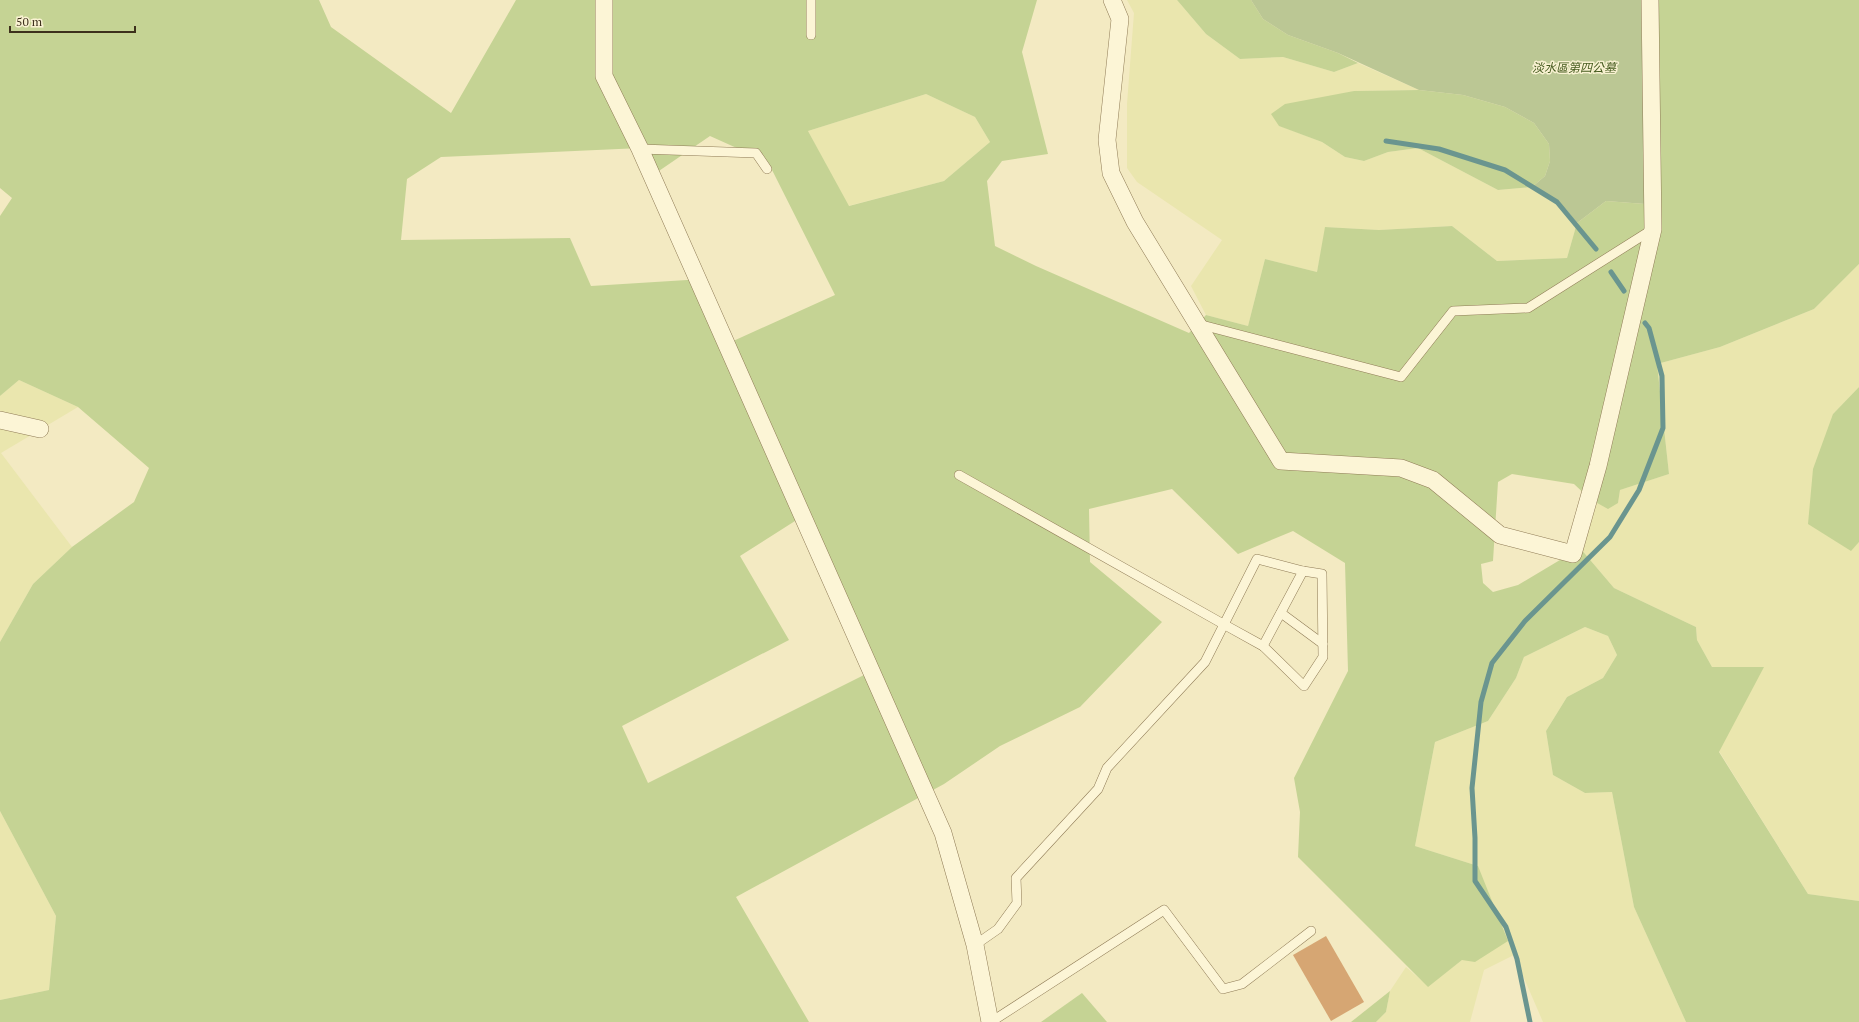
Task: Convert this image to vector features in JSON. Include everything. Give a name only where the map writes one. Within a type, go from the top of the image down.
[{"type":"street","points":[[604,0],[604,76],[640,149],[943,833],[975,945],[990,1022]]},
{"type":"street","points":[[1112,0],[1120,19],[1107,140],[1111,173],[1135,222],[1281,461],[1401,468],[1433,480],[1500,535],[1573,554],[1598,466],[1653,229],[1650,0]]},
{"type":"street","points":[[0,420],[40,429]]},
{"type":"lane","points":[[811,0],[811,35]]},
{"type":"lane","points":[[640,149],[756,153],[767,169]]},
{"type":"lane","points":[[1198,324],[1401,377],[1453,311],[1528,308],[1653,229]]},
{"type":"lane","points":[[959,475],[1225,625],[1263,646],[1304,686],[1323,657],[1322,574],[1257,560],[1225,625],[1205,662],[1107,768],[1098,789],[1016,878],[1017,903],[998,929],[975,945]]},
{"type":"lane","points":[[1263,646],[1303,571]]},
{"type":"lane","points":[[1281,613],[1323,644]]},
{"type":"lane","points":[[990,1022],[1164,910],[1222,989],[1242,984],[1311,931]]},
{"type":"shaded area","points":[[1127,0],[1177,0],[1206,34],[1240,59],[1283,57],[1334,72],[1358,63],[1419,90],[1354,91],[1280,126],[1322,142],[1345,157],[1364,161],[1388,152],[1418,148],[1498,190],[1532,187],[1552,196],[1565,206],[1577,223],[1567,258],[1497,261],[1452,226],[1379,230],[1326,227],[1317,272],[1265,259],[1248,326],[1206,315],[1191,286],[1222,240],[1137,182],[1127,168],[1127,104],[1134,13]]},
{"type":"shaded area","points":[[926,94],[975,117],[990,142],[944,181],[848,206],[808,131]]},
{"type":"shaded area","points":[[1859,264],[1859,387],[1833,414],[1851,550],[1859,542],[1859,901],[1808,894],[1719,751],[1712,667],[1697,640],[1696,627],[1614,588],[1580,548],[1590,499],[1618,503],[1620,490],[1669,474],[1657,364],[1720,347],[1814,309]]},
{"type":"shaded area","points":[[19,380],[78,407],[1,453],[72,547],[33,584],[0,642],[0,396]]},
{"type":"shaded area","points":[[1585,627],[1608,636],[1617,655],[1603,678],[1567,697],[1546,731],[1553,775],[1585,793],[1612,792],[1634,907],[1686,1022],[1543,1022],[1514,955],[1484,970],[1470,1022],[1376,1022],[1386,1012],[1390,991],[1406,967],[1428,986],[1462,960],[1478,866],[1415,846],[1435,742],[1488,721],[1516,678],[1524,657]]},
{"type":"shaded area","points":[[0,811],[56,916],[49,990],[0,1000]]},
{"type":"green space","points":[[0,0],[319,0],[331,27],[451,113],[516,0],[1037,0],[1022,52],[1048,154],[1002,161],[987,181],[995,246],[1036,266],[1189,333],[1206,315],[1248,326],[1265,259],[1317,272],[1325,227],[1379,230],[1452,226],[1497,261],[1567,258],[1577,223],[1606,201],[1645,204],[1641,0],[1859,0],[1859,264],[1814,309],[1720,347],[1657,364],[1669,474],[1620,490],[1618,503],[1608,509],[1590,499],[1574,484],[1512,474],[1498,482],[1493,561],[1481,564],[1483,583],[1493,592],[1518,585],[1580,548],[1614,588],[1696,627],[1697,640],[1712,667],[1764,667],[1719,752],[1808,894],[1859,901],[1859,1022],[1686,1022],[1634,907],[1612,792],[1585,793],[1553,775],[1546,731],[1567,697],[1603,678],[1617,655],[1608,636],[1585,627],[1524,657],[1516,678],[1488,721],[1435,742],[1415,846],[1478,866],[1508,941],[1475,962],[1462,960],[1428,987],[1298,857],[1300,812],[1294,778],[1348,671],[1345,563],[1293,531],[1238,554],[1172,489],[1089,509],[1090,562],[1162,622],[1080,707],[1000,746],[944,784],[736,897],[809,1022],[0,1022],[0,1000],[49,990],[56,916],[0,811],[0,642],[33,584],[72,547],[134,502],[149,468],[78,407],[19,380],[0,396],[0,216],[12,198],[0,188]],"holes":[[[926,94],[975,117],[990,142],[944,181],[849,206],[808,131]],[[710,136],[768,162],[835,295],[731,342],[703,279],[591,286],[570,238],[401,240],[407,179],[441,157],[641,148],[653,175]],[[806,514],[874,670],[648,783],[622,726],[789,640],[740,556]]]},
{"type":"green space","points":[[1177,0],[1251,0],[1263,19],[1288,35],[1338,53],[1358,63],[1334,72],[1283,57],[1240,59],[1206,34]]},
{"type":"green space","name":"淡水區第四公墓","points":[[1251,0],[1641,0],[1645,204],[1606,201],[1577,223],[1558,202],[1532,187],[1545,176],[1550,161],[1549,144],[1534,123],[1505,107],[1463,95],[1419,90],[1338,53],[1288,35],[1263,19]]},
{"type":"green space","points":[[1419,90],[1463,95],[1505,107],[1534,123],[1549,144],[1550,161],[1545,176],[1532,187],[1498,190],[1418,148],[1388,152],[1364,161],[1345,157],[1322,142],[1279,126],[1271,114],[1285,104],[1354,91]]},
{"type":"green space","points":[[1859,387],[1859,542],[1851,551],[1808,524],[1813,469],[1833,414]]},
{"type":"green space","points":[[1390,991],[1386,1012],[1376,1022],[1351,1022]]},
{"type":"green space","points":[[1082,993],[1107,1022],[1041,1022]]},
{"type":"building","points":[[1326,936],[1364,1002],[1331,1021],[1293,955]]},
{"type":"waterway","points":[[1386,141],[1439,149],[1505,170],[1557,202],[1596,249]]},
{"type":"waterway","points":[[1611,272],[1624,291]]},
{"type":"waterway","points":[[1530,1022],[1517,959],[1506,927],[1475,881],[1475,838],[1472,788],[1481,702],[1492,663],[1525,621],[1610,537],[1639,490],[1663,428],[1662,376],[1649,328],[1645,323]]}]
